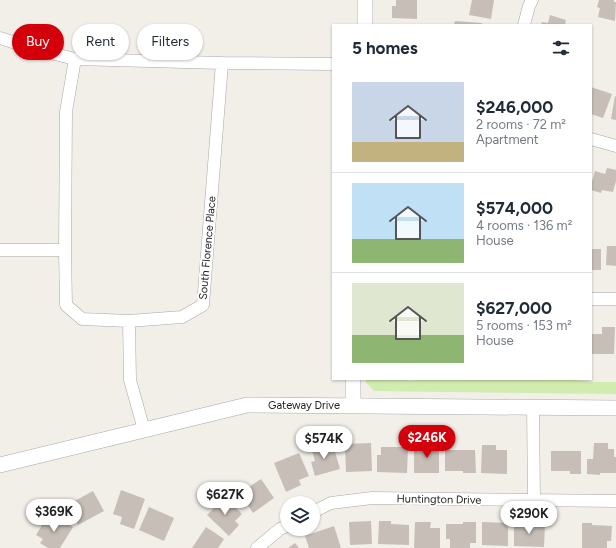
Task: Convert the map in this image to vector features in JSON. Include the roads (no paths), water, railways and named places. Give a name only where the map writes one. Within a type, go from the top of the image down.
[{"type":"street","points":[[365,0],[365,24]]},
{"type":"street","points":[[524,24],[532,0]]},
{"type":"street","points":[[0,38],[31,48],[72,58]]},
{"type":"street","name":"South Florence Place","points":[[75,60],[66,112],[66,305],[82,319],[129,321],[182,318],[203,305],[222,63]]},
{"type":"street","points":[[112,60],[332,64]]},
{"type":"street","points":[[592,139],[616,146]]},
{"type":"street","points":[[0,250],[65,250]]},
{"type":"street","points":[[592,299],[616,299]]},
{"type":"street","points":[[129,321],[130,380],[144,430]]},
{"type":"street","points":[[353,380],[353,405]]},
{"type":"street","name":"Gateway Drive","points":[[0,465],[247,405],[532,406],[616,408]]},
{"type":"street","points":[[532,406],[534,501]]},
{"type":"street","name":"Huntington Drive","points":[[320,508],[331,503],[372,498],[616,501]]},
{"type":"street","points":[[257,548],[280,529]]}]
